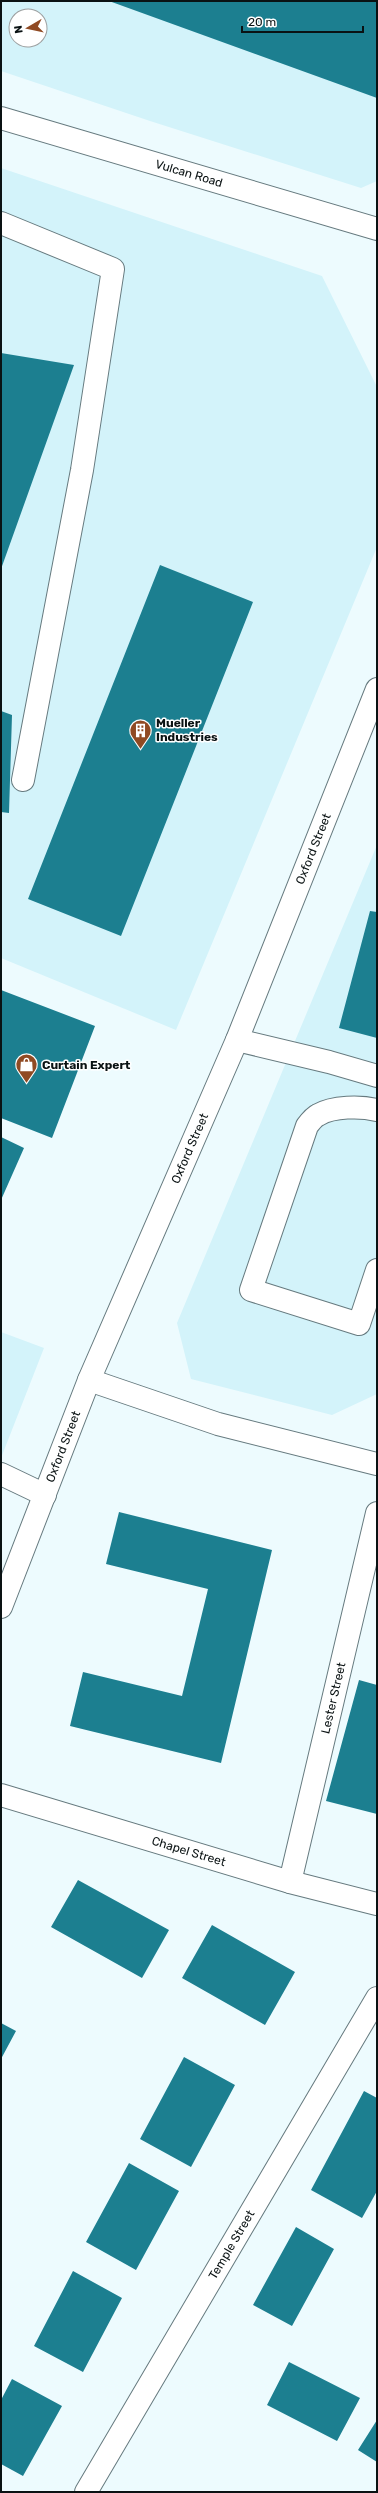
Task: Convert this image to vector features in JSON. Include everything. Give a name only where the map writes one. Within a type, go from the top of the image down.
[{"type":"main road","name":"Vulcan Road","points":[[1,118],[377,229]]},
{"type":"main road","points":[[1,223],[113,269],[82,470],[23,780]]},
{"type":"main road","name":"Oxford Street","points":[[1,1607],[89,1380],[237,1040],[377,689]]},
{"type":"main road","points":[[237,1040],[329,1062],[377,1076]]},
{"type":"main road","points":[[377,1110],[369,1108],[339,1109],[319,1114],[307,1126],[251,1290],[359,1324],[377,1270]]},
{"type":"main road","points":[[89,1380],[218,1424],[377,1464]]},
{"type":"main road","points":[[1,1474],[45,1495]]},
{"type":"main road","name":"Lester Street","points":[[290,1882],[377,1513]]},
{"type":"main road","name":"Chapel Street","points":[[1,1795],[290,1882],[377,1904]]},
{"type":"main road","name":"Temple Street","points":[[86,2492],[377,1998]]},
{"type":"shaded area","points":[[1,1],[377,1],[377,181],[361,188],[150,121],[1,71]]},
{"type":"shaded area","points":[[1,168],[322,276],[377,387],[377,547],[176,1030],[1,958]]},
{"type":"shaded area","points":[[377,845],[377,1394],[332,1415],[191,1379],[177,1323]]},
{"type":"shaded area","points":[[1,1332],[44,1348],[1,1458]]},
{"type":"building","points":[[109,1],[377,1],[377,98]]},
{"type":"building","points":[[1,353],[74,365],[1,569]]},
{"type":"building","name":"Mueller Industries","points":[[160,565],[253,602],[121,936],[28,899]]},
{"type":"building","points":[[1,711],[12,715],[9,813],[1,812]]},
{"type":"building","points":[[370,911],[377,912],[377,1038],[339,1028]]},
{"type":"building","points":[[1,990],[95,1026],[52,1138],[1,1118]]},
{"type":"building","points":[[1,1137],[24,1148],[1,1200]]},
{"type":"building","points":[[119,1512],[272,1550],[221,1763],[70,1726],[83,1672],[182,1696],[208,1589],[106,1564]]},
{"type":"building","points":[[359,1680],[377,1685],[377,1814],[326,1801]]},
{"type":"building","points":[[78,1880],[169,1930],[142,1978],[51,1927]]},
{"type":"building","points":[[212,1925],[295,1972],[265,2025],[182,1978]]},
{"type":"building","points":[[1,2023],[16,2031],[1,2059]]},
{"type":"building","points":[[184,2057],[235,2085],[191,2167],[140,2139]]},
{"type":"building","points":[[364,2091],[377,2098],[377,2191],[362,2218],[311,2190]]},
{"type":"building","points":[[129,2163],[179,2191],[136,2270],[86,2242]]},
{"type":"building","points":[[296,2227],[334,2249],[292,2326],[253,2305]]},
{"type":"building","points":[[73,2271],[122,2298],[83,2372],[34,2346]]},
{"type":"building","points":[[289,2362],[360,2398],[337,2441],[267,2405]]},
{"type":"building","points":[[12,2379],[62,2406],[23,2476],[1,2464],[1,2400]]},
{"type":"building","points":[[377,2420],[377,2462],[358,2450]]},
{"type":"place","name":"Mueller Industries","points":[[141,750]]},
{"type":"place","name":"Curtain Expert","points":[[26,1084]]}]
